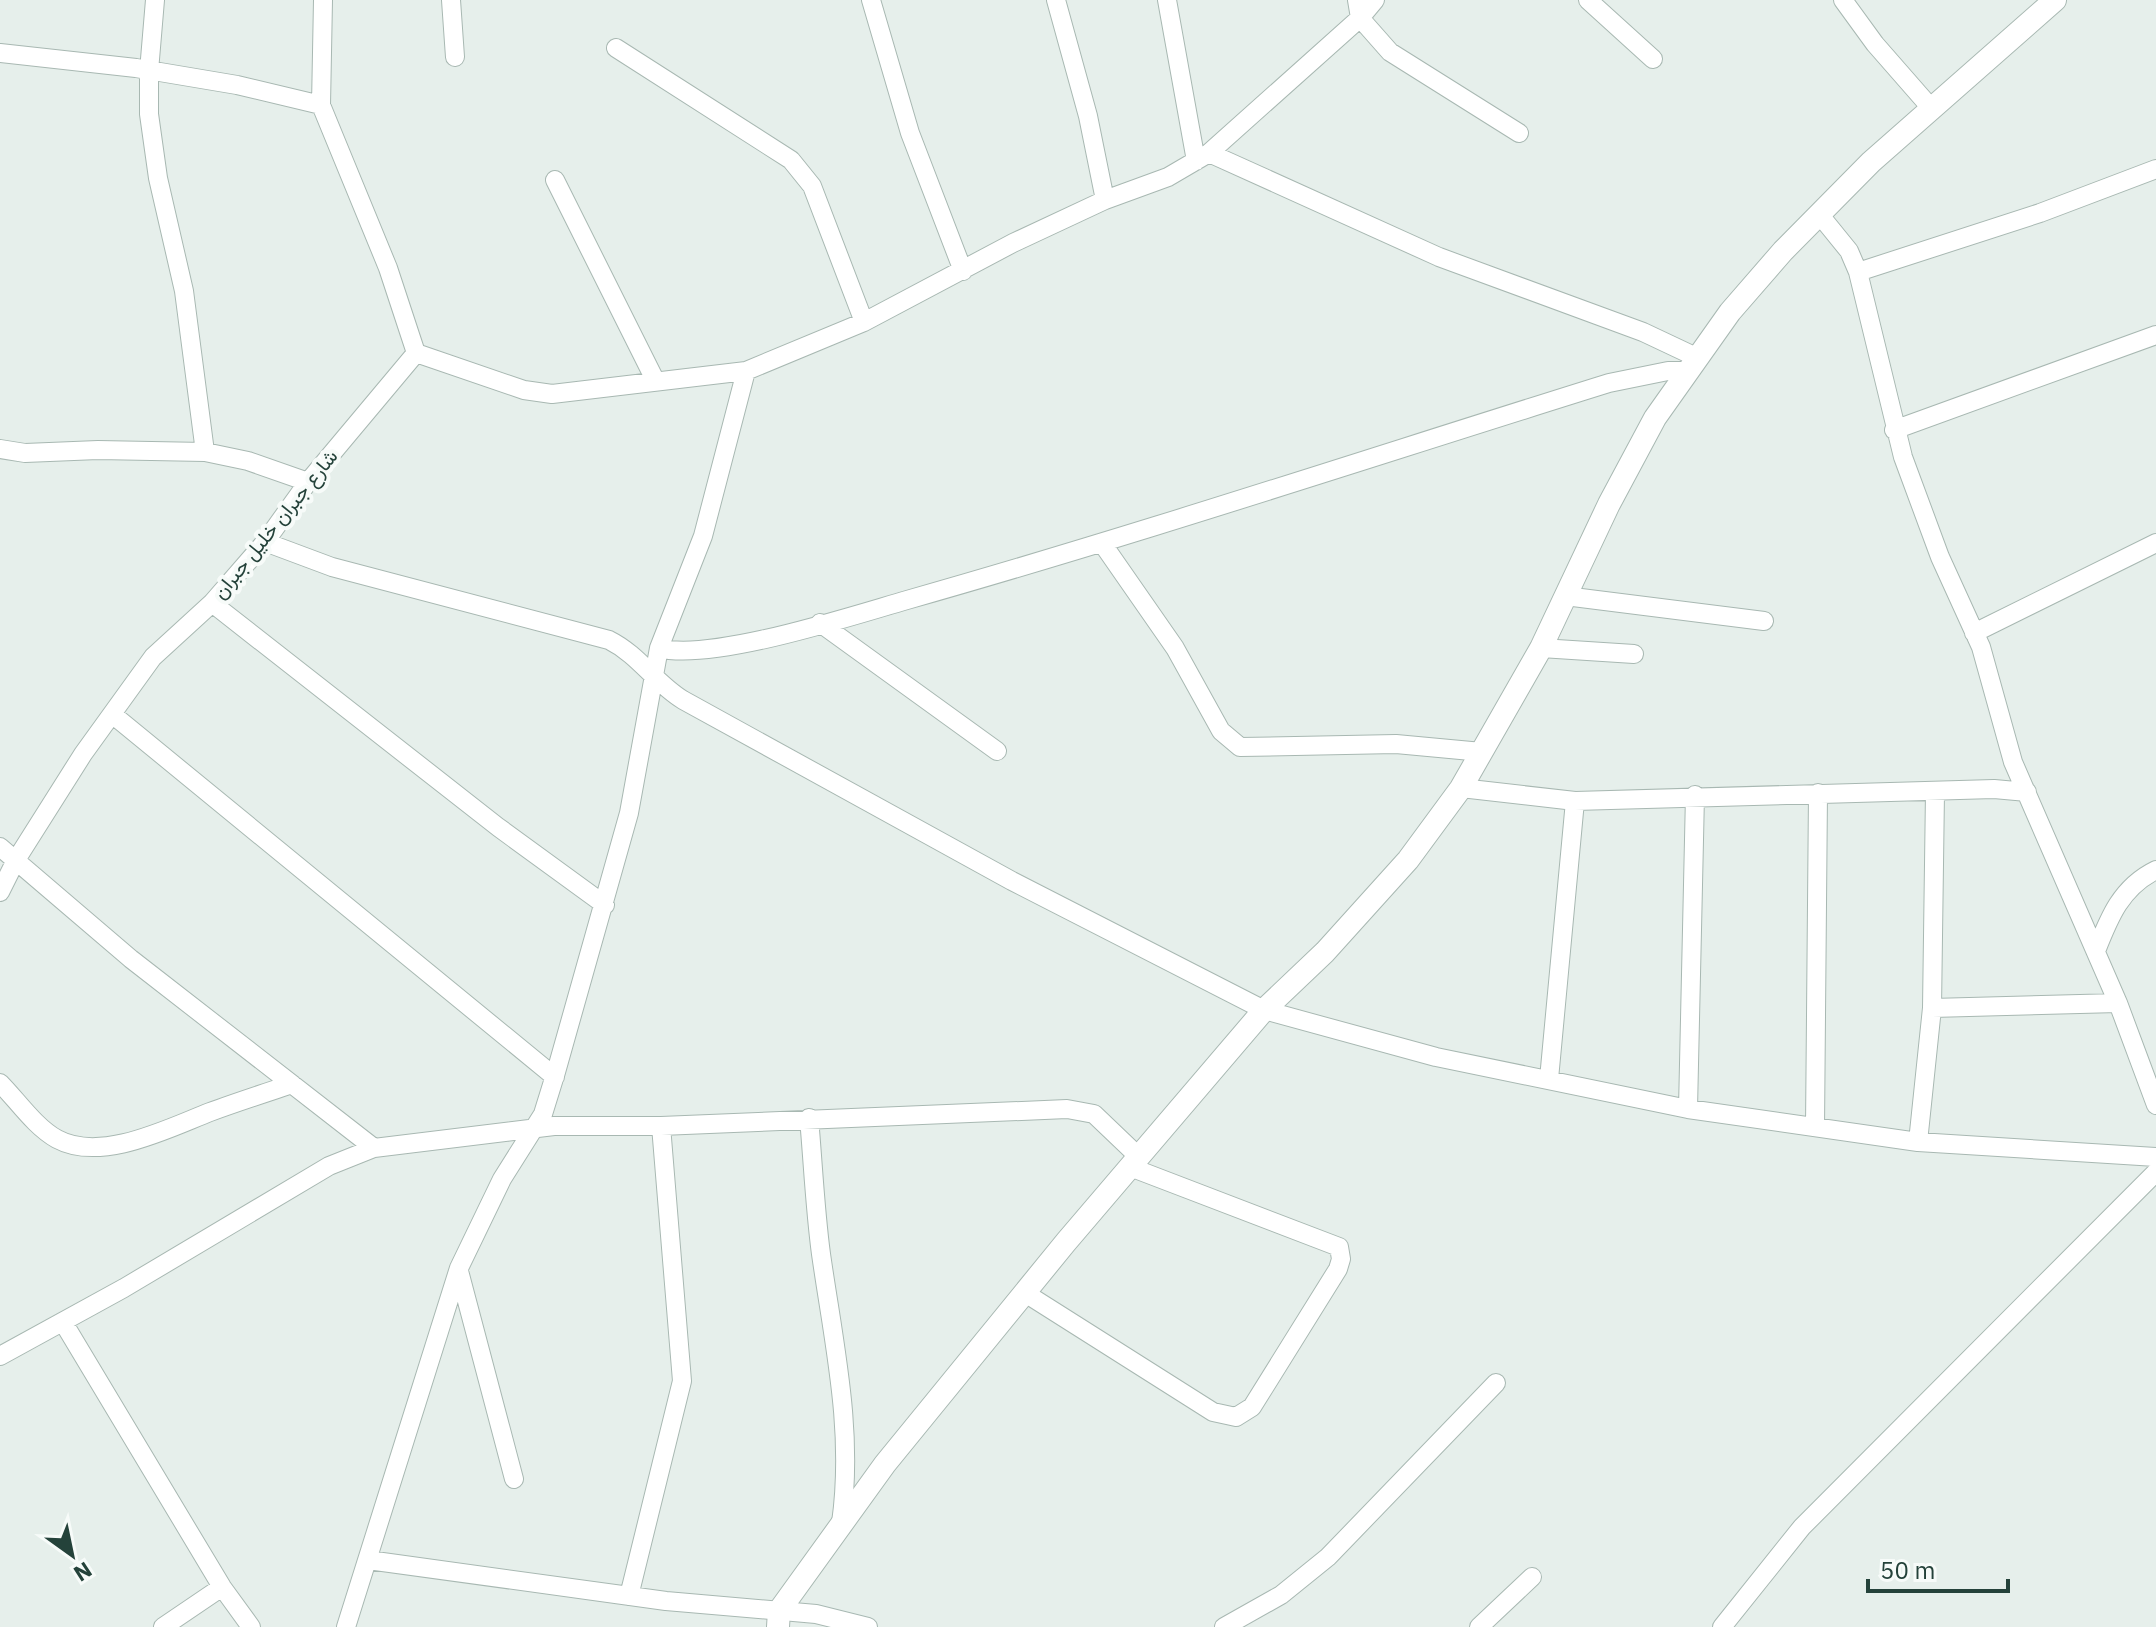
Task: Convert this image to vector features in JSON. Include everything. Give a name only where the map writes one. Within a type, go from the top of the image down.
[{"type":"street","points":[[155,0],[149,114],[158,178],[184,291],[205,452]]},
{"type":"street","points":[[323,0],[321,105],[388,268],[416,353],[524,390],[552,394],[746,371],[864,322],[1105,200],[1168,177],[1202,157],[1358,9],[1375,0]]},
{"type":"street","points":[[451,0],[455,57]]},
{"type":"street","points":[[871,0],[910,133],[963,271]]},
{"type":"street","points":[[1056,0],[1088,116],[1105,200]]},
{"type":"street","points":[[1167,0],[1202,157]]},
{"type":"street","points":[[1588,0],[1653,59]]},
{"type":"street","points":[[1843,0],[1875,44],[1931,108]]},
{"type":"street","points":[[778,1619],[841,1523],[1025,1293],[1264,1010],[1325,952],[1408,860],[1461,788],[1541,648],[1609,504],[1655,418],[1730,312],[1819,214],[1931,108],[2055,0]]},
{"type":"street","points":[[1358,9],[1390,52],[1519,133]]},
{"type":"street","points":[[616,48],[791,160],[812,186],[864,322]]},
{"type":"street","points":[[0,53],[237,85],[321,105]]},
{"type":"street","points":[[1202,157],[1439,257],[1643,332],[1691,364]]},
{"type":"street","points":[[1858,272],[2040,213],[2156,169]]},
{"type":"street","points":[[555,180],[655,380]]},
{"type":"street","points":[[1819,214],[1849,251],[1858,272],[1884,371],[1894,430],[1940,557],[1974,633],[2013,762],[2118,1003],[2156,1105]]},
{"type":"street","points":[[1894,430],[2156,335]]},
{"type":"street","name":"شارع جبران خليل جبران","points":[[0,892],[16,860],[153,657],[212,603],[265,542],[308,482],[416,353]]},
{"type":"street","points":[[659,648],[690,651],[820,623],[1102,543],[1609,383],[1691,364]]},
{"type":"street","points":[[346,1627],[459,1268],[502,1179],[543,1114],[555,1077],[629,813],[659,648],[703,536],[746,371]]},
{"type":"street","points":[[0,449],[25,453],[98,450],[205,452],[248,461],[308,482]]},
{"type":"street","points":[[265,542],[332,567],[609,640],[635,655],[664,687],[683,700],[1012,881],[1264,1010],[1436,1057],[1688,1109],[1918,1142],[2156,1157]]},
{"type":"street","points":[[1102,543],[1175,648],[1221,731],[1240,747],[1396,744],[1482,752]]},
{"type":"street","points":[[1974,633],[2156,543]]},
{"type":"street","points":[[1565,596],[1764,621]]},
{"type":"street","points":[[212,603],[498,827],[605,905]]},
{"type":"street","points":[[820,623],[997,751]]},
{"type":"street","points":[[1541,648],[1634,654]]},
{"type":"street","points":[[112,714],[555,1077]]},
{"type":"street","points":[[1461,788],[1575,801],[1695,795],[1994,789],[2027,792]]},
{"type":"street","points":[[1918,1142],[1932,1008],[1935,792]]},
{"type":"street","points":[[1815,1127],[1818,793]]},
{"type":"street","points":[[1688,1109],[1695,795]]},
{"type":"street","points":[[1549,1079],[1575,801]]},
{"type":"street","points":[[0,847],[131,959],[374,1148]]},
{"type":"street","points":[[2096,951],[2113,907],[2154,875]]},
{"type":"street","points":[[1932,1008],[2118,1003]]},
{"type":"street","points":[[0,1083],[55,1138],[87,1147],[124,1143],[173,1129],[209,1112],[292,1084]]},
{"type":"street","points":[[0,1356],[329,1166],[374,1148],[533,1128],[1083,1110],[1102,1120],[1135,1162],[1339,1247],[1341,1259],[1338,1269],[1252,1407],[1236,1417],[1213,1412],[1025,1293]]},
{"type":"street","points":[[809,1118],[821,1251],[847,1433],[848,1468],[841,1523]]},
{"type":"street","points":[[629,1596],[682,1381],[661,1126]]},
{"type":"street","points":[[1722,1627],[1802,1527],[2156,1172]]},
{"type":"street","points":[[459,1268],[514,1479]]},
{"type":"street","points":[[63,1322],[222,1587],[251,1627]]},
{"type":"street","points":[[1224,1627],[1281,1595],[1328,1557],[1496,1383]]},
{"type":"street","points":[[368,1560],[778,1619],[816,1614],[868,1627]]},
{"type":"street","points":[[1479,1627],[1532,1577]]},
{"type":"street","points":[[163,1627],[222,1587]]}]
